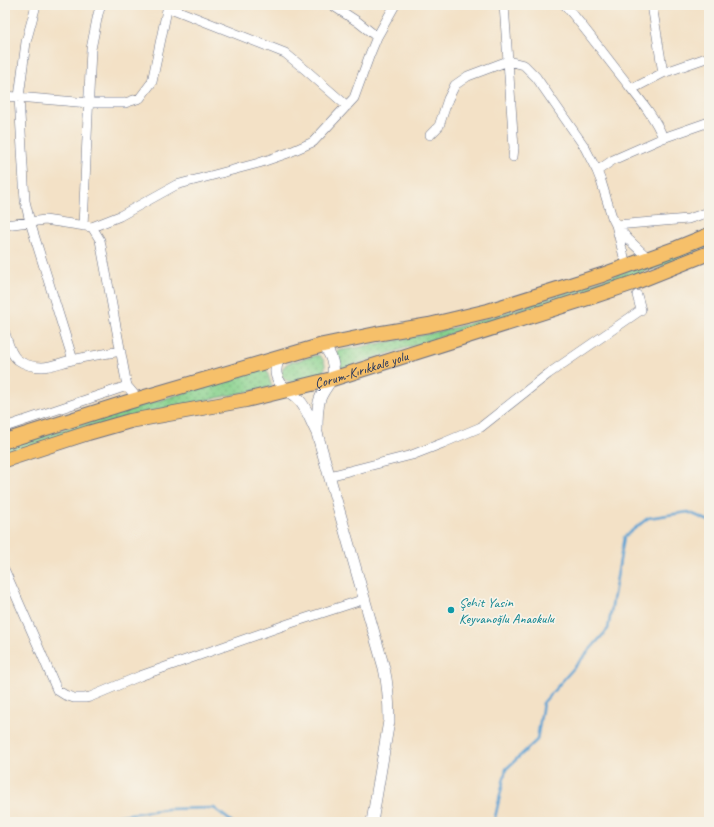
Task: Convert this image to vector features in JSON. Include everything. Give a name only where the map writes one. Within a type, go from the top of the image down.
[{"type":"highway","name":"Çorum-Kırıkkale yolu","points":[[5,441],[39,422],[138,399],[323,345],[429,325],[488,311],[602,275],[677,248],[709,234]]},
{"type":"highway","name":"Çorum-Kırıkkale yolu","points":[[5,460],[130,421],[239,402],[332,379],[636,282],[709,253]]},
{"type":"street","points":[[36,5],[26,42],[19,96],[25,201],[30,222],[73,360]]},
{"type":"street","points":[[83,226],[91,49],[101,5]]},
{"type":"street","points":[[332,5],[358,22],[377,37]]},
{"type":"street","points":[[5,225],[45,220],[92,227],[120,216],[176,185],[260,163],[313,142],[354,98],[377,37],[395,5]]},
{"type":"street","points":[[504,5],[514,148],[513,157]]},
{"type":"street","points":[[565,5],[632,89],[658,125],[663,138]]},
{"type":"street","points":[[652,5],[663,73]]},
{"type":"street","points":[[5,96],[89,103],[125,103],[140,98],[152,82],[168,6],[285,53],[346,106]]},
{"type":"street","points":[[632,89],[663,73],[709,57]]},
{"type":"street","points":[[430,135],[439,126],[448,99],[455,85],[468,76],[508,61],[524,65],[536,77],[584,146],[598,171],[612,217],[616,225],[624,257]]},
{"type":"street","points":[[598,171],[613,160],[663,138],[709,122]]},
{"type":"street","points":[[616,225],[688,219],[709,212]]},
{"type":"street","points":[[616,225],[648,258]]},
{"type":"street","points":[[92,227],[100,240],[128,386],[138,399]]},
{"type":"street","points":[[329,476],[412,455],[481,427],[548,374],[641,310],[637,294]]},
{"type":"street","points":[[5,333],[13,354],[17,359],[22,363],[34,366],[46,367],[73,360],[121,351]]},
{"type":"street","points":[[317,432],[319,403],[321,396],[332,379],[333,372],[330,354],[323,345]]},
{"type":"street","points":[[280,357],[276,364],[276,376],[279,382],[304,407],[317,432],[365,599],[388,688],[389,721],[372,822]]},
{"type":"street","points":[[5,427],[39,422],[128,386]]},
{"type":"street","points":[[5,572],[57,690],[74,698],[90,697],[147,674],[291,623],[365,599]]},
{"type":"green space","points":[[709,241],[709,247],[668,264],[601,287],[341,369],[337,351],[419,336],[468,324],[559,295]]},
{"type":"green space","points":[[318,355],[323,359],[325,365],[323,373],[320,375],[293,382],[286,380],[282,375],[283,368],[288,363]]},
{"type":"green space","points":[[266,368],[272,387],[152,411],[5,454],[5,447]]},
{"type":"waterway","points":[[494,822],[506,769],[537,740],[543,703],[608,629],[624,537],[648,518],[688,512],[709,521]]},
{"type":"waterway","points":[[73,822],[166,809],[214,808],[232,822]]},
{"type":"place","name":"Şehit Yasin Keyvanoğlu Anaokulu","points":[[451,610]]}]
